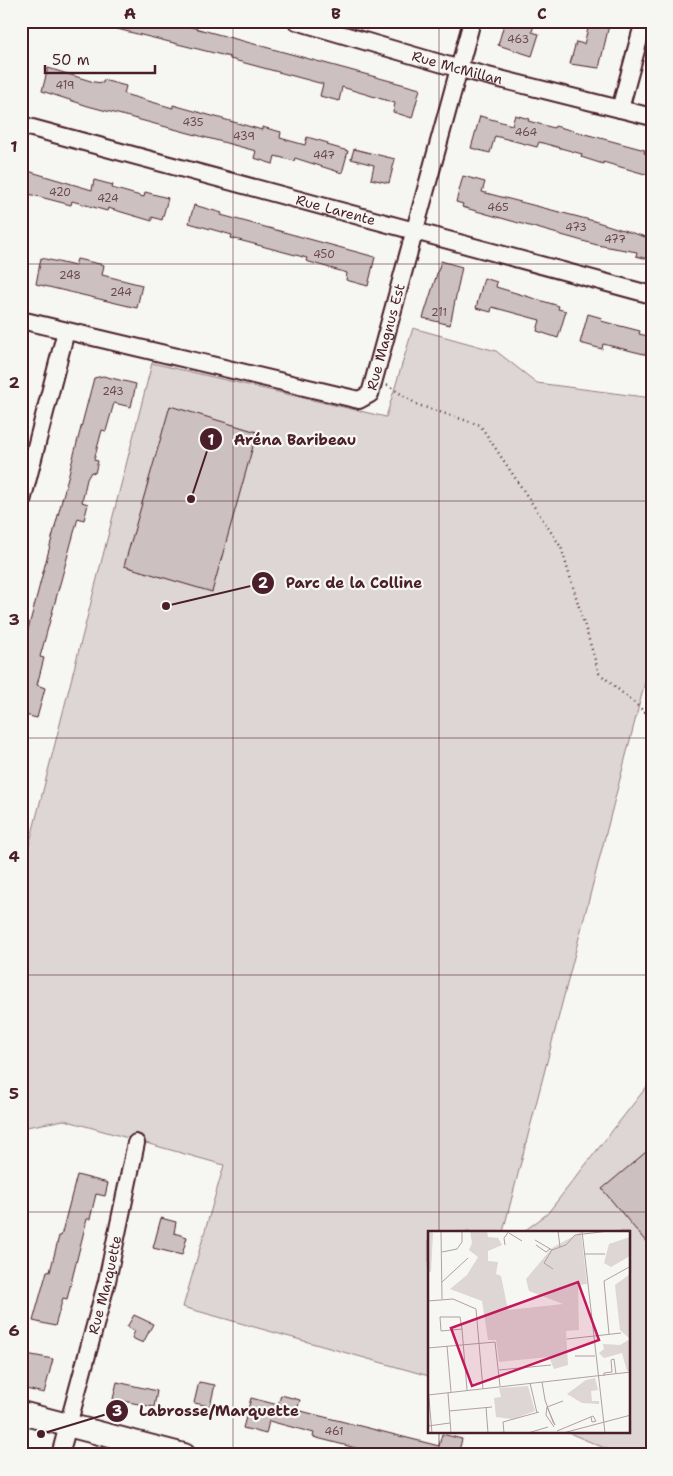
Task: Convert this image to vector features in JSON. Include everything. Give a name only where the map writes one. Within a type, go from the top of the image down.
[{"type":"main road","points":[[21,1413],[184,1455]]},
{"type":"street","name":"Rue McMillan","points":[[296,21],[460,69],[652,117]]},
{"type":"street","name":"Rue Magnus Est","points":[[21,320],[359,400],[370,394],[472,21]]},
{"type":"street","points":[[620,109],[644,21]]},
{"type":"street","name":"Rue Larente","points":[[21,126],[416,230],[652,295]]},
{"type":"street","points":[[21,504],[66,331]]},
{"type":"street","name":"Rue Marquette","points":[[60,1455],[107,1281],[136,1143]]},
{"type":"path","points":[[374,379],[418,405],[480,425],[561,547],[599,673],[652,718]]},
{"type":"shaded area","points":[[413,328],[496,351],[537,383],[652,398],[652,655],[503,1231],[428,1231],[428,1376],[183,1307],[224,1165],[64,1120],[21,1128],[21,877],[152,363],[386,417]]},
{"type":"shaded area","points":[[652,1080],[652,1455],[621,1455],[572,1434],[630,1434],[630,1231],[524,1231],[547,1214]]},
{"type":"building","points":[[101,21],[169,21],[420,89],[412,118],[393,112],[395,103],[342,87],[339,101],[320,96],[323,84],[230,59],[230,57],[101,25]]},
{"type":"building","points":[[505,21],[535,21],[532,32],[539,34],[532,56],[498,45]]},
{"type":"building","points":[[590,21],[610,21],[599,68],[570,64],[576,42],[584,44]]},
{"type":"building","points":[[48,68],[94,82],[103,83],[103,80],[126,86],[124,94],[173,108],[173,105],[262,130],[262,127],[281,132],[280,138],[305,145],[307,137],[328,143],[327,145],[348,151],[342,173],[295,158],[294,161],[275,156],[273,164],[254,158],[256,151],[88,106],[42,91]]},
{"type":"building","points":[[515,115],[529,119],[528,121],[554,128],[555,126],[645,150],[644,153],[652,155],[652,176],[603,162],[603,164],[581,157],[582,154],[539,142],[537,147],[495,136],[490,153],[471,148],[480,116],[512,125]]},
{"type":"building","points":[[354,149],[395,159],[389,183],[371,179],[374,165],[351,159]]},
{"type":"building","points":[[21,169],[92,190],[94,180],[113,185],[112,188],[144,197],[145,192],[168,198],[162,220],[152,217],[152,221],[108,208],[107,211],[72,201],[71,205],[21,192]]},
{"type":"building","points":[[463,176],[485,182],[482,192],[594,221],[652,239],[652,260],[636,256],[637,252],[597,245],[462,207],[463,204],[456,202]]},
{"type":"building","points":[[194,205],[222,213],[221,215],[375,257],[368,286],[346,280],[347,273],[306,261],[307,258],[231,238],[232,235],[189,223]]},
{"type":"building","points":[[41,258],[75,266],[77,259],[104,265],[102,275],[142,285],[137,308],[36,284]]},
{"type":"building","points":[[441,261],[462,267],[450,325],[423,318]]},
{"type":"building","points":[[484,278],[497,282],[496,287],[559,306],[558,309],[566,311],[558,338],[537,331],[540,320],[492,307],[491,312],[476,308]]},
{"type":"building","points":[[588,314],[602,318],[601,321],[640,331],[639,334],[652,337],[648,355],[603,344],[602,349],[580,343]]},
{"type":"building","points":[[103,376],[136,384],[131,407],[114,403],[106,431],[102,430],[94,460],[98,461],[95,473],[91,472],[87,479],[82,502],[88,504],[84,520],[78,518],[40,657],[44,658],[37,685],[45,688],[37,718],[21,714],[21,642],[25,641],[94,378]]},
{"type":"building","points":[[170,406],[257,432],[212,592],[124,566]]},
{"type":"building","points":[[652,1147],[652,1249],[602,1189]]},
{"type":"building","points":[[77,1175],[108,1183],[105,1196],[96,1194],[90,1219],[87,1219],[67,1299],[63,1298],[55,1326],[33,1321],[47,1271],[50,1272],[59,1236],[61,1236]]},
{"type":"building","points":[[161,1218],[176,1222],[174,1233],[187,1237],[182,1255],[153,1248]]},
{"type":"building","points":[[134,1315],[153,1324],[143,1343],[132,1338],[135,1331],[127,1327]]},
{"type":"building","points":[[21,1353],[53,1359],[44,1393],[21,1388]]},
{"type":"building","points":[[117,1382],[157,1391],[154,1407],[113,1399]]},
{"type":"building","points":[[199,1382],[215,1385],[210,1406],[194,1403]]},
{"type":"building","points":[[281,1395],[300,1400],[297,1410],[439,1446],[442,1434],[462,1439],[458,1455],[383,1455],[313,1437],[314,1433],[269,1421],[266,1434],[243,1428],[251,1398],[278,1405]]},
{"type":"place","name":"Aréna Baribeau","points":[[191,499]]},
{"type":"place","name":"Parc de la Colline","points":[[166,606]]},
{"type":"place","name":"Labrosse/Marquette","points":[[41,1434]]}]
